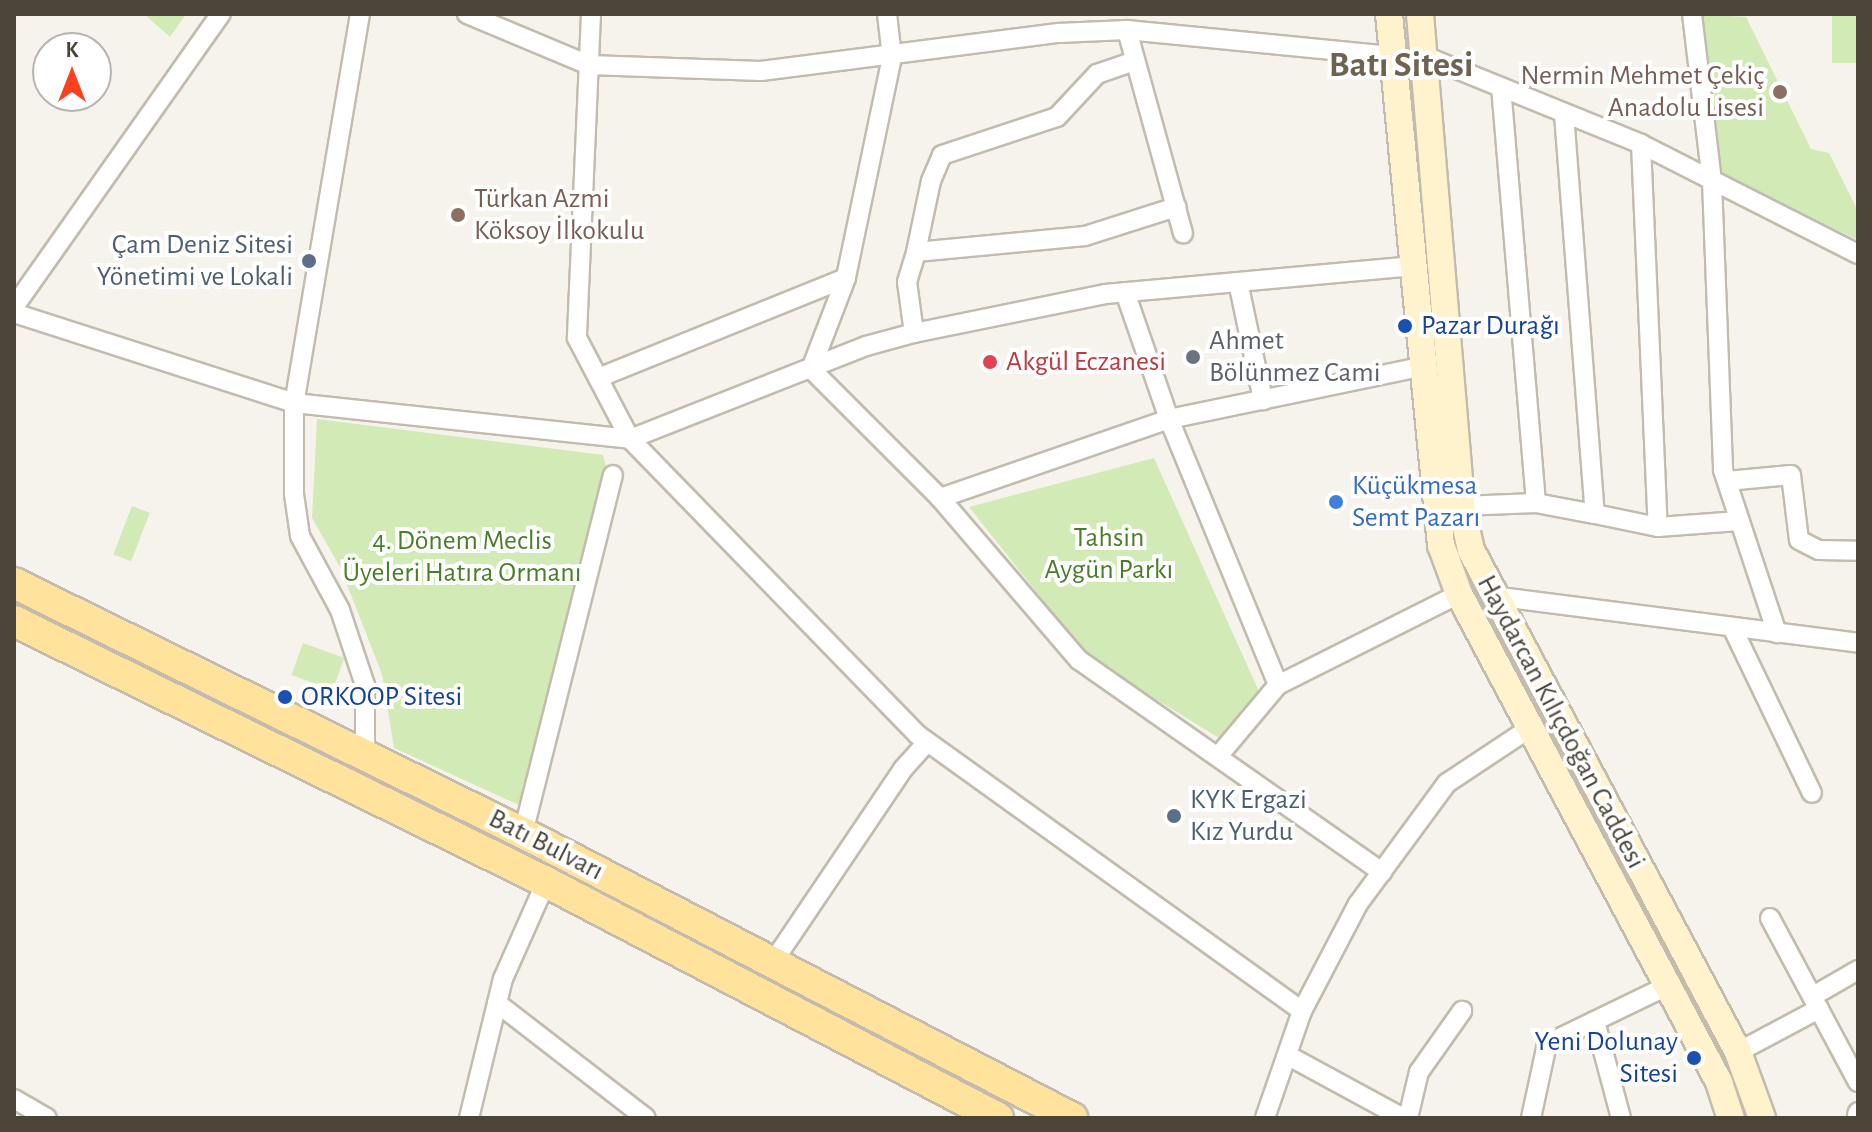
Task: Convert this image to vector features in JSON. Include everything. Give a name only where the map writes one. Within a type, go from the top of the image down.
[{"type":"main road","name":"Haydarcan Kılıçdoğan Caddesi","points":[[1389,14],[1434,516],[1459,594],[1725,1094],[1731,1118]]},
{"type":"main road","name":"Haydarcan Kılıçdoğan Caddesi","points":[[1420,14],[1461,506],[1471,550],[1738,1052],[1762,1118]]},
{"type":"main road","points":[[1391,56],[1422,55]]},
{"type":"main road","name":"Batı Bulvarı","points":[[14,583],[523,833],[1072,1118]]},
{"type":"main road","name":"Batı Bulvarı","points":[[14,621],[546,882],[998,1118]]},
{"type":"street","points":[[14,307],[221,14]]},
{"type":"street","points":[[360,14],[294,403],[294,494],[300,536],[340,610],[365,685],[365,755]]},
{"type":"street","points":[[467,14],[589,65],[761,71],[892,57],[1059,23],[1391,56]]},
{"type":"street","points":[[591,14],[577,338],[630,439],[927,742],[1302,1011]]},
{"type":"street","points":[[811,369],[846,278],[892,57],[887,14]]},
{"type":"street","points":[[1692,14],[1712,181],[1727,481],[1777,633]]},
{"type":"street","points":[[1127,30],[1183,233]]},
{"type":"street","points":[[1422,55],[1641,144],[1858,254]]},
{"type":"street","points":[[914,333],[907,282],[931,181],[942,155],[1057,117],[1097,74],[1134,61]]},
{"type":"street","points":[[1501,87],[1536,503]]},
{"type":"street","points":[[1564,114],[1595,514]]},
{"type":"street","points":[[1641,144],[1658,527]]},
{"type":"street","points":[[916,252],[1085,236],[1176,207]]},
{"type":"street","points":[[14,313],[294,403],[630,439],[914,333],[1125,292],[1411,266]]},
{"type":"street","points":[[598,378],[846,278]]},
{"type":"street","points":[[1238,282],[1263,400]]},
{"type":"street","points":[[1125,292],[1169,419],[1278,685]]},
{"type":"street","points":[[940,498],[1169,419],[1420,367]]},
{"type":"street","points":[[811,369],[940,498],[1079,660],[1220,754],[1382,872]]},
{"type":"street","points":[[523,833],[613,475]]},
{"type":"street","points":[[1727,481],[1791,475],[1799,540],[1819,550],[1858,551]]},
{"type":"street","points":[[1461,506],[1536,503],[1658,527],[1739,521]]},
{"type":"street","points":[[1220,754],[1278,685],[1459,594]]},
{"type":"street","points":[[1493,596],[1858,643]]},
{"type":"street","points":[[1732,627],[1812,793]]},
{"type":"street","points":[[1265,1118],[1302,1011],[1358,904],[1447,783],[1530,728]]},
{"type":"street","points":[[773,962],[903,769],[927,742]]},
{"type":"street","points":[[469,1118],[497,1003],[546,882]]},
{"type":"street","points":[[1770,918],[1858,1082]]},
{"type":"street","points":[[1738,1052],[1816,1002],[1858,970]]},
{"type":"street","points":[[1531,1118],[1547,1044],[1667,986]]},
{"type":"street","points":[[497,1003],[646,1118]]},
{"type":"street","points":[[1287,1055],[1405,1118],[1419,1072],[1462,1011]]},
{"type":"street","points":[[1595,1021],[1621,1118]]},
{"type":"street","points":[[14,1099],[47,1118]]},
{"type":"green space","points":[[144,14],[186,14],[170,37]]},
{"type":"green space","points":[[1695,14],[1746,17],[1811,149],[1829,153],[1858,211],[1858,240],[1709,171]]},
{"type":"green space","points":[[1832,14],[1858,14],[1858,63],[1832,63]]},
{"type":"green space","name":"4. Dönem Meclis Üyeleri Hatıra Ormanı","points":[[317,419],[603,455],[607,470],[519,805],[394,748],[382,674],[340,567],[312,518]]},
{"type":"green space","name":"Tahsin Aygün Parkı","points":[[1154,458],[1261,696],[1219,738],[1089,658],[969,507]]},
{"type":"green space","points":[[132,506],[150,513],[131,561],[113,555]]},
{"type":"green space","points":[[303,643],[344,658],[333,690],[291,675]]},
{"type":"place","name":"Nermin Mehmet Çekiç Anadolu Lisesi","points":[[1780,92]]},
{"type":"place","name":"Türkan Azmi Köksoy İlkokulu","points":[[458,215]]},
{"type":"place","name":"Çam Deniz Sitesi Yönetimi ve Lokali","points":[[309,261]]},
{"type":"place","name":"Pazar Durağı","points":[[1405,326]]},
{"type":"place","name":"Ahmet Bölünmez Cami","points":[[1193,357]]},
{"type":"place","name":"Akgül Eczanesi","points":[[990,362]]},
{"type":"place","name":"Küçükmesa Semt Pazarı","points":[[1336,502]]},
{"type":"place","name":"ORKOOP Sitesi","points":[[285,697]]},
{"type":"place","name":"KYK Ergazi Kız Yurdu","points":[[1174,816]]},
{"type":"place","name":"Yeni Dolunay Sitesi","points":[[1694,1058]]},
{"type":"district","name":"Batı Sitesi","points":[[1401,66]]}]
